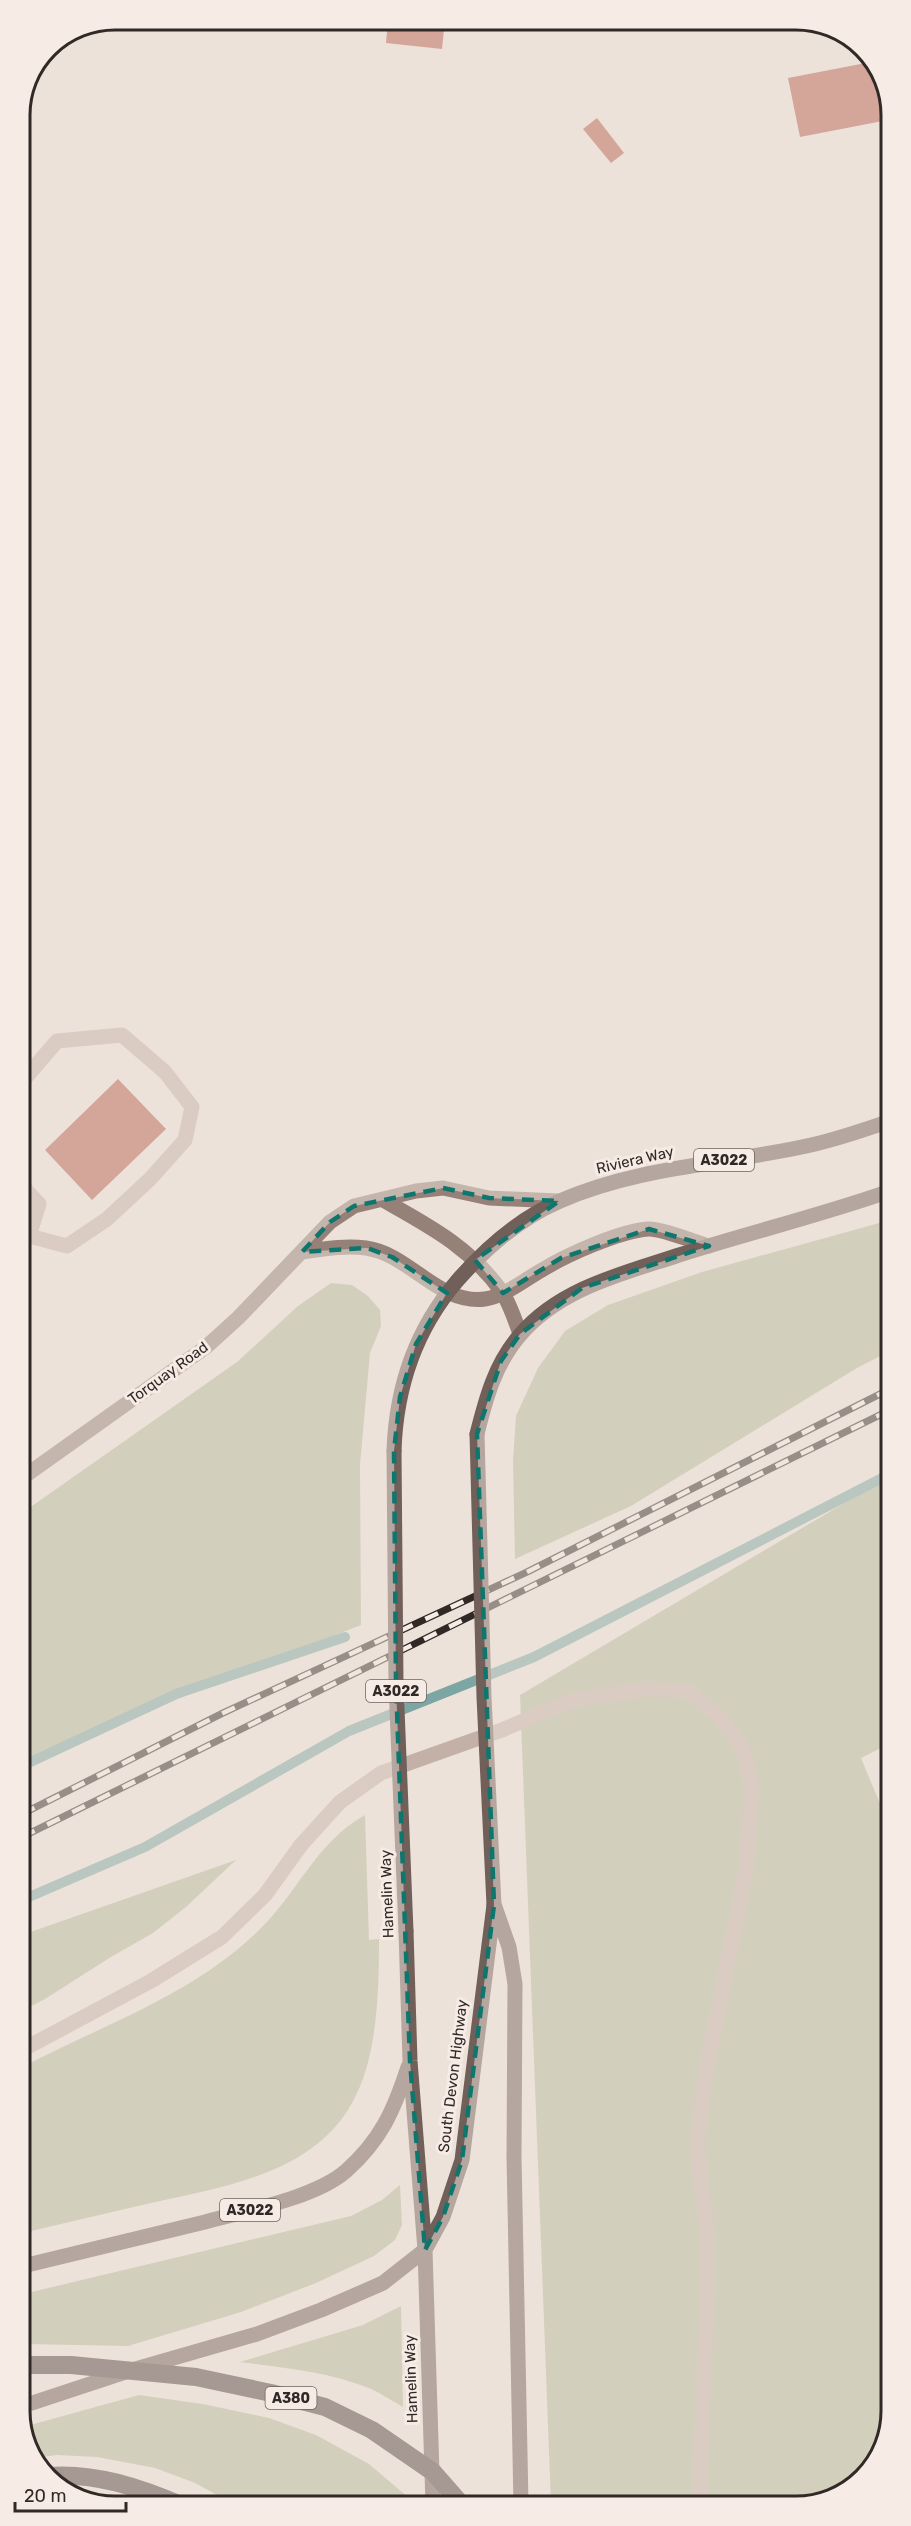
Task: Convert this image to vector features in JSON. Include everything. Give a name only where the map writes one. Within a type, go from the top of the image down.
[{"type":"highway","name":"South Devon Highway","points":[[30,2365],[132,2370],[196,2377],[271,2392],[325,2408],[372,2430],[433,2472],[454,2496]]},
{"type":"highway","points":[[59,2475],[104,2479],[147,2490],[160,2496]]},
{"type":"main road","name":"Riviera Way","points":[[476,1260],[530,1217],[559,1201],[610,1183],[812,1145],[881,1124]]},
{"type":"main road","points":[[521,2496],[514,2157],[514,1984],[509,1947],[494,1905],[484,1697],[477,1434],[488,1390],[501,1361],[520,1334],[549,1309],[582,1288],[709,1246],[881,1194]]},
{"type":"main road","name":"A3022","points":[[447,1293],[476,1260]]},
{"type":"main road","name":"Hamelin Way","points":[[433,2496],[425,2250],[410,2061],[396,1684],[394,1451],[395,1425],[400,1397],[416,1344],[428,1318],[447,1293]]},
{"type":"main road","name":"South Devon Highway","points":[[30,2404],[132,2370],[256,2334],[321,2310],[383,2283],[425,2250],[443,2217],[462,2160],[494,1905]]},
{"type":"main road","name":"A3022","points":[[30,2264],[263,2207],[304,2194],[344,2173],[370,2148],[395,2108],[410,2061]]},
{"type":"street","name":"Torquay Road","points":[[30,1472],[206,1347],[238,1318],[330,1222],[354,1206],[416,1191],[443,1188],[489,1198],[559,1201]]},
{"type":"street","points":[[383,1200],[453,1240],[476,1260],[503,1293],[520,1334]]},
{"type":"street","points":[[302,1252],[338,1247],[367,1248],[392,1257],[447,1293],[466,1299],[485,1299],[503,1293],[561,1258],[601,1242],[642,1230],[649,1229],[709,1246]]},
{"type":"lane","points":[[30,1072],[57,1041],[122,1035],[165,1072],[192,1107],[186,1140],[107,1220],[67,1246],[30,1240]]},
{"type":"lane","points":[[30,1194],[39,1204],[30,1226]]},
{"type":"lane","points":[[30,2046],[151,1981],[222,1937],[265,1895],[301,1845],[340,1802],[381,1773],[502,1730],[570,1701],[646,1689],[688,1691],[720,1717],[743,1749],[752,1787],[746,1870],[705,2077],[697,2146],[707,2243],[699,2496]]},
{"type":"highlighted area","points":[[443,1188],[489,1198],[559,1201],[475,1260],[503,1293],[561,1258],[649,1229],[709,1246],[582,1288],[520,1334],[501,1361],[477,1434],[494,1905],[462,2160],[443,2217],[425,2250],[410,2061],[396,1684],[394,1451],[400,1397],[416,1344],[447,1293],[392,1257],[367,1248],[302,1252],[330,1222],[354,1206]]},
{"type":"green space","points":[[881,1222],[881,1356],[631,1506],[515,1559],[513,1461],[516,1416],[538,1368],[565,1331],[608,1305],[702,1272]]},
{"type":"green space","points":[[331,1283],[352,1285],[368,1296],[380,1310],[381,1326],[370,1353],[360,1465],[361,1625],[204,1687],[30,1766],[30,1507],[237,1362],[298,1306]]},
{"type":"green space","points":[[881,1481],[881,1748],[861,1758],[881,1806],[881,2411],[879,2428],[872,2449],[856,2471],[834,2487],[818,2493],[796,2496],[551,2496],[520,1695]]},
{"type":"green space","points":[[365,1815],[369,1940],[379,1939],[378,1979],[375,2023],[367,2065],[352,2103],[335,2127],[314,2146],[290,2162],[264,2174],[207,2191],[30,2231],[30,2063],[176,1991],[232,1953],[272,1916],[320,1853],[348,1826]]},
{"type":"green space","points":[[236,1860],[186,1907],[153,1933],[30,2007],[30,1932]]},
{"type":"green space","points":[[400,2185],[402,2225],[395,2240],[374,2256],[316,2283],[241,2312],[128,2346],[30,2344],[30,2292],[351,2216],[382,2200]]},
{"type":"green space","points":[[401,2306],[403,2407],[371,2389],[339,2378],[240,2362],[363,2325]]},
{"type":"green space","points":[[139,2395],[203,2404],[269,2418],[316,2435],[369,2464],[407,2496],[219,2496],[195,2483],[155,2468],[97,2457],[57,2455],[43,2457],[31,2425]]},
{"type":"building","points":[[387,30],[444,30],[442,49],[386,43]]},
{"type":"building","points":[[863,63],[875,83],[881,121],[800,137],[788,78]]},
{"type":"building","points":[[597,118],[624,153],[611,163],[583,129]]},
{"type":"building","points":[[118,1079],[166,1129],[92,1200],[45,1150]]},
{"type":"waterway","points":[[30,1897],[145,1847],[349,1731],[534,1657],[881,1479]]},
{"type":"waterway","points":[[30,1762],[176,1694],[345,1637]]},
{"type":"railway","points":[[30,1810],[223,1713],[527,1572],[881,1394]]},
{"type":"railway","points":[[30,1833],[881,1414]]}]
